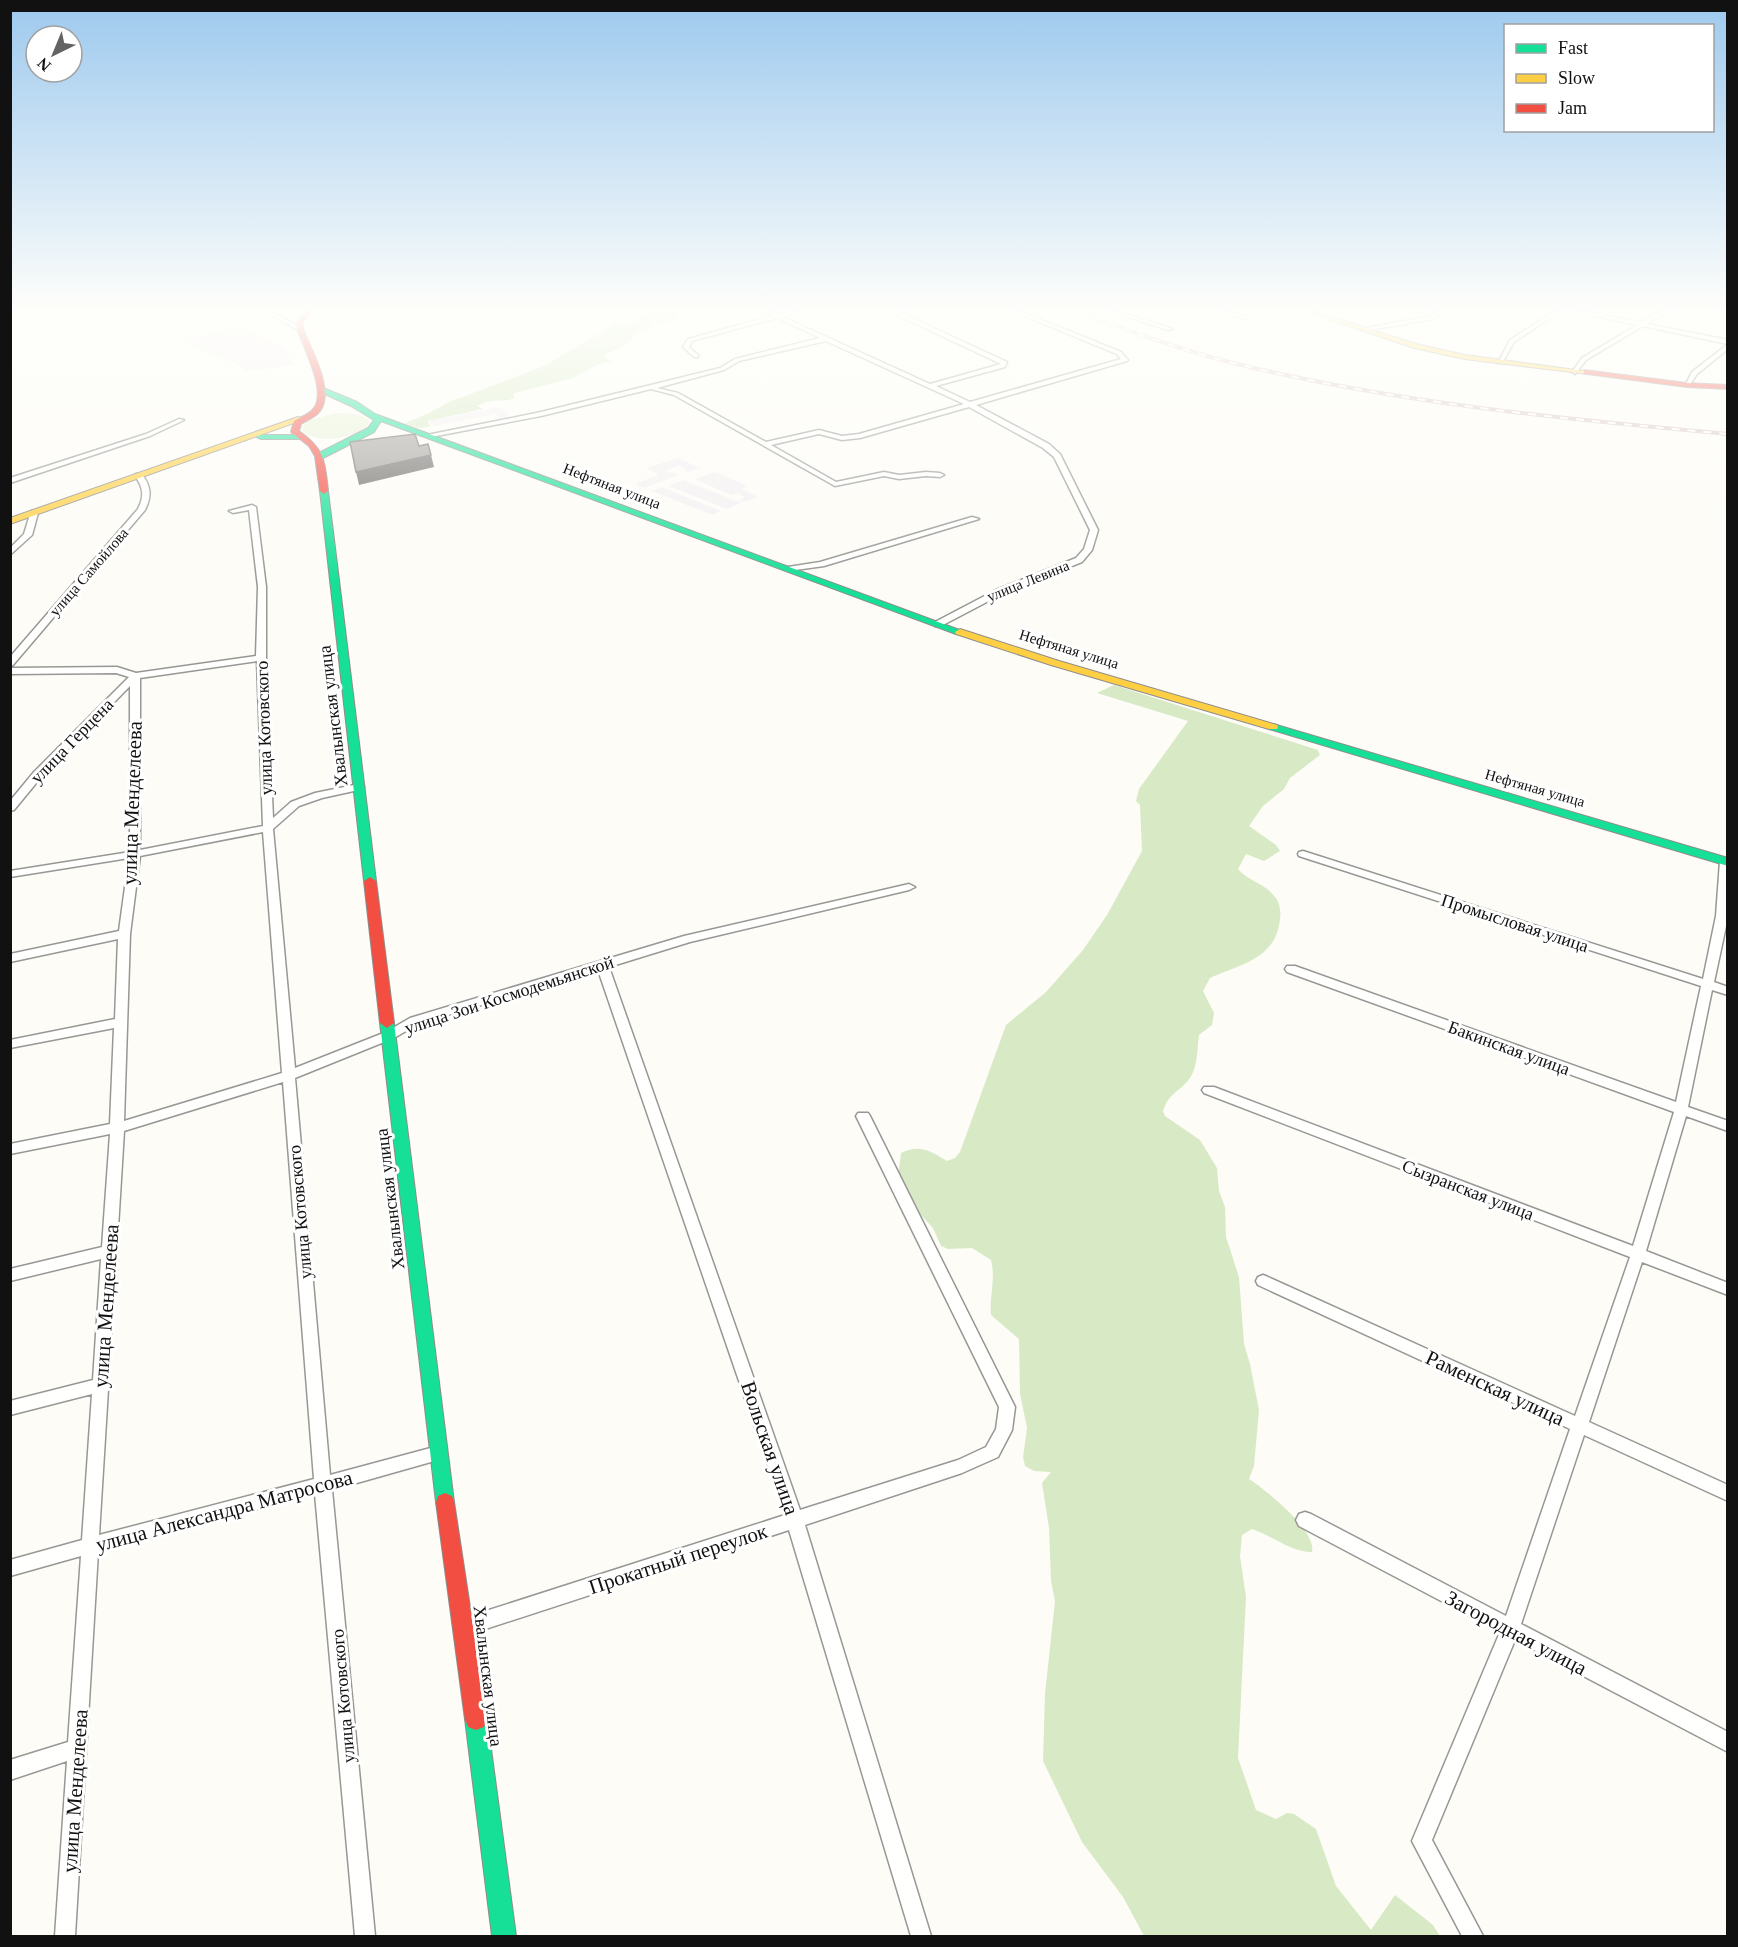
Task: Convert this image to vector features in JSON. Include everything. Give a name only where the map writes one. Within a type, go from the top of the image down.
[{"type":"main road","points":[[320,403],[320,407],[303,418],[295,428],[295,432],[314,444],[320,456],[375,426],[378,419],[349,403]]},
{"type":"main road","points":[[10,521],[303,418],[338,410],[372,415]]},
{"type":"main road","name":"Нефтяная улица","points":[[372,415],[938,624],[1055,663],[1726,861]]},
{"type":"main road","points":[[242,438],[303,438],[324,441],[400,428],[414,429]]},
{"type":"main road","name":"Хвалынская улица","points":[[320,456],[438,1453],[464,1627],[504,1936]]},
{"type":"street","points":[[431,435],[484,427],[584,403]]},
{"type":"street","points":[[691,403],[835,484],[884,474],[899,477],[940,475]]},
{"type":"street","name":"улица Левина","points":[[938,624],[999,592],[1079,560],[1088,550],[1094,530],[1057,456],[1046,446],[966,403]]},
{"type":"street","points":[[765,444],[819,432],[842,438],[860,436],[978,403]]},
{"type":"street","points":[[10,481],[148,435],[181,420]]},
{"type":"street","name":"улица Самойлова","points":[[10,663],[141,510],[148,498],[145,483],[139,476]]},
{"type":"street","name":"улица Котовского","points":[[233,511],[249,506],[254,516],[262,587],[261,658],[268,828],[323,1486],[365,1936]]},
{"type":"street","points":[[10,553],[28,535],[34,513]]},
{"type":"street","points":[[788,569],[821,564],[975,519]]},
{"type":"street","points":[[10,671],[117,670],[135,676],[261,658]]},
{"type":"street","name":"улица Герцена","points":[[10,808],[38,774],[135,676]]},
{"type":"street","name":"улица Менделеева","points":[[65,1936],[117,1128],[124,934],[135,854],[135,676]]},
{"type":"street","points":[[10,874],[135,854],[268,828],[295,804],[319,795],[359,787]]},
{"type":"street","name":"Промысловая улица","points":[[1303,854],[1728,991]]},
{"type":"street","points":[[1473,1936],[1422,1841],[1510,1630],[1638,1254],[1681,1109],[1722,916],[1726,861]]},
{"type":"street","name":"улица Зои Космодемьянской","points":[[10,1149],[117,1128],[288,1076],[390,1035],[414,1021],[602,964],[688,939],[909,887]]},
{"type":"street","points":[[10,957],[124,934]]},
{"type":"street","name":"Вольская улица","points":[[602,964],[795,1521],[921,1936]]},
{"type":"street","name":"Бакинская улица","points":[[1291,969],[1728,1126]]},
{"type":"street","points":[[10,1044],[121,1022]]},
{"type":"street","name":"Сызранская улица","points":[[1209,1090],[1728,1289]]},
{"type":"street","name":"Прокатный переулок","points":[[464,1627],[962,1466],[992,1452],[1004,1430],[1007,1407],[863,1116]]},
{"type":"street","points":[[10,1275],[109,1251]]},
{"type":"street","name":"Раменская улица","points":[[1263,1281],[1580,1427],[1728,1492]]},
{"type":"street","points":[[10,1408],[101,1384]]},
{"type":"street","name":"улица Александра Матросова","points":[[10,1568],[323,1486],[438,1453]]},
{"type":"street","name":"Загородная улица","points":[[1305,1520],[1728,1743]]},
{"type":"street","points":[[10,1770],[78,1748]]},
{"type":"shaded area","points":[[500,407],[510,416],[499,418],[495,414],[434,426],[429,421]]},
{"type":"shaded area","points":[[678,458],[700,468],[688,472],[679,465],[665,471],[679,475],[643,488],[635,484],[659,475],[647,468]]},
{"type":"shaded area","points":[[715,472],[747,486],[742,489],[758,497],[744,502],[739,500],[745,497],[737,493],[731,495],[695,479]]},
{"type":"shaded area","points":[[683,480],[741,503],[727,509],[669,486]]},
{"type":"shaded area","points":[[661,487],[721,511],[712,515],[652,491]]},
{"type":"green space","points":[[447,403],[486,403],[477,406],[483,409],[428,421],[430,426],[424,428],[405,423]]},
{"type":"green space","points":[[336,413],[356,414],[368,419],[369,423],[356,433],[325,439],[307,434],[301,429],[307,421]]},
{"type":"green space","points":[[1114,685],[1318,750],[1320,755],[1290,778],[1284,789],[1263,806],[1249,826],[1276,845],[1280,851],[1264,861],[1246,854],[1238,869],[1267,889],[1277,899],[1280,919],[1277,932],[1272,943],[1264,952],[1245,964],[1210,978],[1203,991],[1214,1013],[1212,1025],[1199,1035],[1193,1073],[1168,1100],[1163,1111],[1165,1116],[1200,1140],[1217,1168],[1219,1191],[1225,1207],[1226,1237],[1239,1277],[1244,1344],[1259,1410],[1254,1466],[1249,1479],[1289,1512],[1307,1533],[1311,1543],[1312,1552],[1289,1547],[1252,1529],[1242,1535],[1240,1556],[1246,1597],[1238,1758],[1256,1810],[1276,1819],[1287,1813],[1294,1814],[1316,1829],[1336,1886],[1371,1930],[1395,1895],[1433,1925],[1440,1936],[1144,1936],[1123,1897],[1082,1842],[1043,1761],[1045,1694],[1055,1601],[1051,1581],[1049,1528],[1042,1483],[1051,1472],[1034,1471],[1025,1466],[1023,1457],[1027,1428],[1020,1394],[1019,1339],[991,1315],[993,1274],[991,1260],[972,1248],[948,1249],[941,1246],[933,1228],[910,1203],[898,1176],[901,1153],[908,1150],[925,1150],[947,1161],[955,1158],[960,1152],[1006,1025],[1046,992],[1083,950],[1107,915],[1142,851],[1140,805],[1136,801],[1139,789],[1188,721],[1097,693]]},
{"type":"building","points":[[415,434],[419,446],[428,444],[431,455],[356,472],[350,442]]},
{"type":"railway","points":[[1446,403],[1543,416],[1728,434]]},
{"type":"traffic: fast","points":[[320,456],[371,430],[378,419],[351,403]]},
{"type":"traffic: fast","points":[[375,416],[960,632]]},
{"type":"traffic: fast","points":[[261,437],[301,437]]},
{"type":"traffic: fast","points":[[324,491],[370,881]]},
{"type":"traffic: fast","points":[[1273,727],[1728,862]]},
{"type":"traffic: fast","points":[[387,1023],[445,1502]]},
{"type":"traffic: fast","points":[[476,1719],[504,1936]]},
{"type":"traffic: slow","points":[[10,521],[301,419]]},
{"type":"traffic: slow","points":[[960,632],[1055,663],[1273,727]]},
{"type":"traffic: jam","points":[[321,403],[315,412],[297,423],[295,432],[312,445],[319,456],[324,491]]},
{"type":"traffic: jam","points":[[370,881],[387,1023]]},
{"type":"traffic: jam","points":[[445,1502],[476,1719]]}]
